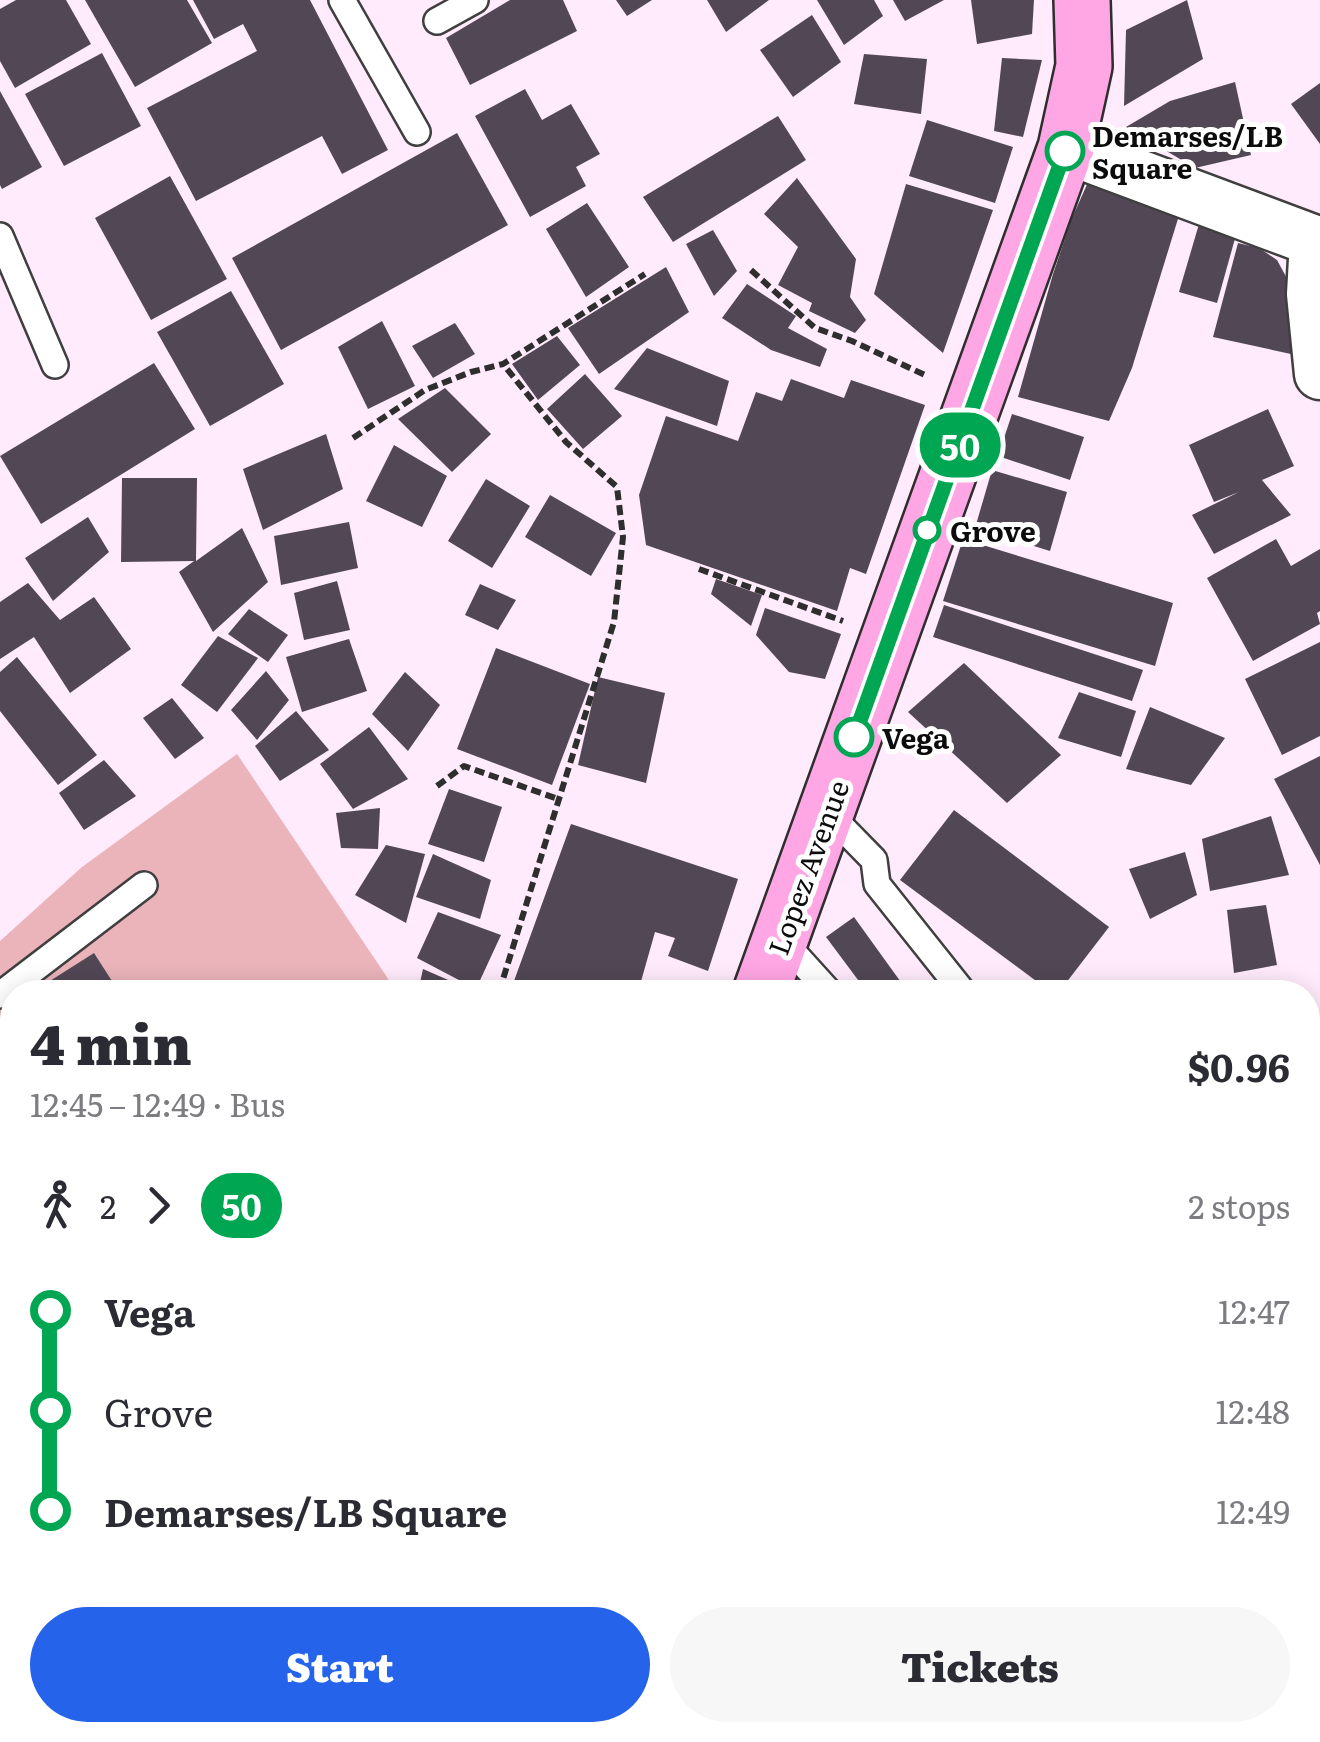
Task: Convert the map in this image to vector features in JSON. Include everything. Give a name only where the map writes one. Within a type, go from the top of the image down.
[{"type":"main road","name":"Lopez Avenue","points":[[766,980],[1066,148],[1084,66],[1082,0]]},
{"type":"street","points":[[1066,148],[1318,239],[1312,294],[1320,374]]},
{"type":"lane","points":[[342,0],[417,132]]},
{"type":"lane","points":[[437,21],[475,0]]},
{"type":"lane","points":[[0,236],[55,365]]},
{"type":"lane","points":[[826,812],[874,860],[878,884],[954,980]]},
{"type":"lane","points":[[20,980],[144,885]]},
{"type":"lane","points":[[781,939],[817,980]]},
{"type":"path","points":[[751,270],[815,328],[852,341],[976,401]]},
{"type":"path","points":[[353,438],[425,390],[502,364],[645,274]]},
{"type":"path","points":[[502,364],[566,442],[617,487],[623,537],[614,622],[504,980]]},
{"type":"path","points":[[698,569],[889,637]]},
{"type":"path","points":[[436,786],[464,766],[561,800]]},
{"type":"shaded area","points":[[237,754],[389,980],[0,980],[0,941],[82,867]]},
{"type":"building","points":[[16,0],[66,0],[91,44],[15,88],[0,61],[0,9]]},
{"type":"building","points":[[85,0],[187,0],[212,43],[135,87]]},
{"type":"building","points":[[193,0],[310,0],[388,150],[342,174],[322,136],[196,201],[147,108],[257,51],[243,24],[214,39]]},
{"type":"building","points":[[510,0],[563,0],[577,31],[470,85],[446,38]]},
{"type":"building","points":[[616,0],[652,0],[627,16]]},
{"type":"building","points":[[707,0],[769,0],[726,32]]},
{"type":"building","points":[[817,0],[874,0],[883,16],[844,45]]},
{"type":"building","points":[[893,0],[944,0],[905,21]]},
{"type":"building","points":[[971,0],[1034,0],[1032,34],[977,44]]},
{"type":"building","points":[[1187,0],[1203,59],[1124,106],[1126,30]]},
{"type":"building","points":[[812,15],[841,62],[793,97],[760,50]]},
{"type":"building","points":[[102,53],[141,126],[64,166],[25,94]]},
{"type":"building","points":[[864,54],[927,59],[921,114],[854,104]]},
{"type":"building","points":[[1002,58],[1042,60],[1023,137],[994,131]]},
{"type":"building","points":[[1235,82],[1251,155],[1195,168],[1126,127],[1170,101]]},
{"type":"building","points":[[1320,83],[1320,144],[1291,104]]},
{"type":"building","points":[[525,89],[542,120],[571,104],[600,154],[576,167],[586,186],[530,217],[475,116]]},
{"type":"building","points":[[0,91],[42,167],[2,189],[0,185]]},
{"type":"building","points":[[778,116],[806,160],[673,242],[643,197]]},
{"type":"building","points":[[927,120],[1013,147],[995,203],[909,176]]},
{"type":"building","points":[[457,133],[508,225],[281,350],[232,258]]},
{"type":"building","points":[[170,176],[227,279],[151,320],[95,218]]},
{"type":"building","points":[[797,178],[856,259],[850,297],[866,320],[855,333],[809,311],[812,303],[778,285],[798,247],[764,214]]},
{"type":"building","points":[[1089,180],[1181,209],[1132,368],[1109,421],[1018,397],[1053,274]]},
{"type":"building","points":[[906,184],[993,210],[943,353],[874,294]]},
{"type":"building","points":[[587,203],[629,267],[586,297],[546,229]]},
{"type":"building","points":[[1199,224],[1236,235],[1217,303],[1179,292]]},
{"type":"building","points":[[713,230],[737,271],[714,296],[686,244]]},
{"type":"building","points":[[1238,243],[1259,248],[1277,260],[1290,284],[1291,354],[1213,337]]},
{"type":"building","points":[[666,267],[689,312],[599,374],[568,328]]},
{"type":"building","points":[[747,284],[796,316],[788,328],[827,349],[820,367],[771,350],[722,318]]},
{"type":"building","points":[[231,291],[284,384],[210,426],[157,332]]},
{"type":"building","points":[[382,321],[415,386],[368,409],[338,347]]},
{"type":"building","points":[[455,323],[475,354],[433,378],[412,346]]},
{"type":"building","points":[[557,336],[580,365],[538,400],[512,364]]},
{"type":"building","points":[[647,348],[729,381],[717,426],[614,389]]},
{"type":"building","points":[[154,363],[195,429],[41,524],[0,456]]},
{"type":"building","points":[[585,374],[622,416],[583,449],[547,409]]},
{"type":"building","points":[[791,379],[844,398],[851,380],[925,405],[866,574],[850,568],[837,611],[646,545],[639,495],[666,416],[738,441],[756,392],[782,401]]},
{"type":"building","points":[[445,388],[491,434],[452,472],[398,419]]},
{"type":"building","points":[[1268,409],[1294,466],[1262,480],[1291,515],[1214,554],[1192,515],[1239,492],[1214,502],[1189,445]]},
{"type":"building","points":[[1012,414],[1084,437],[1070,480],[998,456]]},
{"type":"building","points":[[326,434],[343,489],[263,530],[243,469]]},
{"type":"building","points":[[394,445],[447,476],[422,527],[366,501]]},
{"type":"building","points":[[992,470],[1067,492],[1050,551],[975,528]]},
{"type":"building","points":[[122,478],[197,478],[196,561],[242,528],[268,582],[213,632],[179,572],[194,561],[121,562]]},
{"type":"building","points":[[486,479],[530,506],[492,568],[448,541]]},
{"type":"building","points":[[550,495],[616,533],[591,576],[525,537]]},
{"type":"building","points":[[88,517],[109,552],[53,601],[25,558]]},
{"type":"building","points":[[349,522],[358,568],[281,585],[274,536]]},
{"type":"building","points":[[963,539],[1173,603],[1155,666],[943,601]]},
{"type":"building","points":[[1276,539],[1291,566],[1320,549],[1320,624],[1253,661],[1207,578]]},
{"type":"building","points":[[716,579],[762,595],[751,626],[711,594]]},
{"type":"building","points":[[337,581],[350,630],[304,640],[294,593]]},
{"type":"building","points":[[28,583],[60,620],[94,597],[131,649],[70,693],[34,637],[0,659],[0,602]]},
{"type":"building","points":[[480,584],[516,600],[498,630],[465,615]]},
{"type":"building","points":[[944,605],[1143,670],[1132,701],[933,637]]},
{"type":"building","points":[[765,608],[841,634],[825,679],[789,672],[756,635]]},
{"type":"building","points":[[249,609],[288,635],[268,662],[228,634]]},
{"type":"building","points":[[218,636],[258,658],[217,712],[181,685]]},
{"type":"building","points":[[349,639],[367,691],[302,712],[286,657]]},
{"type":"building","points":[[1320,642],[1320,736],[1282,755],[1245,679]]},
{"type":"building","points":[[496,648],[590,684],[552,785],[457,749]]},
{"type":"building","points":[[17,657],[97,755],[58,785],[0,711],[0,672]]},
{"type":"building","points":[[964,663],[1061,755],[1007,803],[908,712]]},
{"type":"building","points":[[266,671],[289,700],[257,740],[231,710]]},
{"type":"building","points":[[405,672],[440,705],[408,751],[372,714]]},
{"type":"building","points":[[598,677],[665,693],[646,783],[578,765]]},
{"type":"building","points":[[1079,692],[1136,711],[1121,757],[1058,738]]},
{"type":"building","points":[[172,698],[204,738],[175,759],[143,718]]},
{"type":"building","points":[[1150,707],[1225,738],[1191,785],[1126,769]]},
{"type":"building","points":[[296,711],[329,750],[280,781],[255,746]]},
{"type":"building","points":[[369,727],[408,779],[353,809],[320,764]]},
{"type":"building","points":[[1320,756],[1320,865],[1274,779]]},
{"type":"building","points":[[104,760],[136,796],[84,830],[59,793]]},
{"type":"building","points":[[449,789],[502,807],[484,862],[428,844]]},
{"type":"building","points":[[380,808],[378,849],[341,848],[336,813]]},
{"type":"building","points":[[954,810],[1109,927],[1068,980],[1035,980],[900,880]]},
{"type":"building","points":[[1271,816],[1289,875],[1210,891],[1202,839]]},
{"type":"building","points":[[571,824],[738,879],[708,971],[668,956],[675,938],[655,932],[641,980],[514,980]]},
{"type":"building","points":[[386,845],[425,854],[406,923],[355,895]]},
{"type":"building","points":[[1185,852],[1197,895],[1150,919],[1129,869]]},
{"type":"building","points":[[433,854],[491,880],[480,919],[416,897]]},
{"type":"building","points":[[1266,905],[1277,965],[1234,973],[1227,910]]},
{"type":"building","points":[[438,912],[501,935],[480,980],[459,980],[417,958]]},
{"type":"building","points":[[854,917],[899,980],[858,980],[826,937]]},
{"type":"building","points":[[94,953],[111,980],[51,980]]},
{"type":"building","points":[[423,969],[448,980],[421,980]]},
{"type":"bus line","name":"50","points":[[854,737],[1065,151]]},
{"type":"place","name":"Demarses/LB Square","points":[[1065,151]]},
{"type":"place","name":"Grove","points":[[927,530]]},
{"type":"place","name":"Vega","points":[[854,737]]}]
